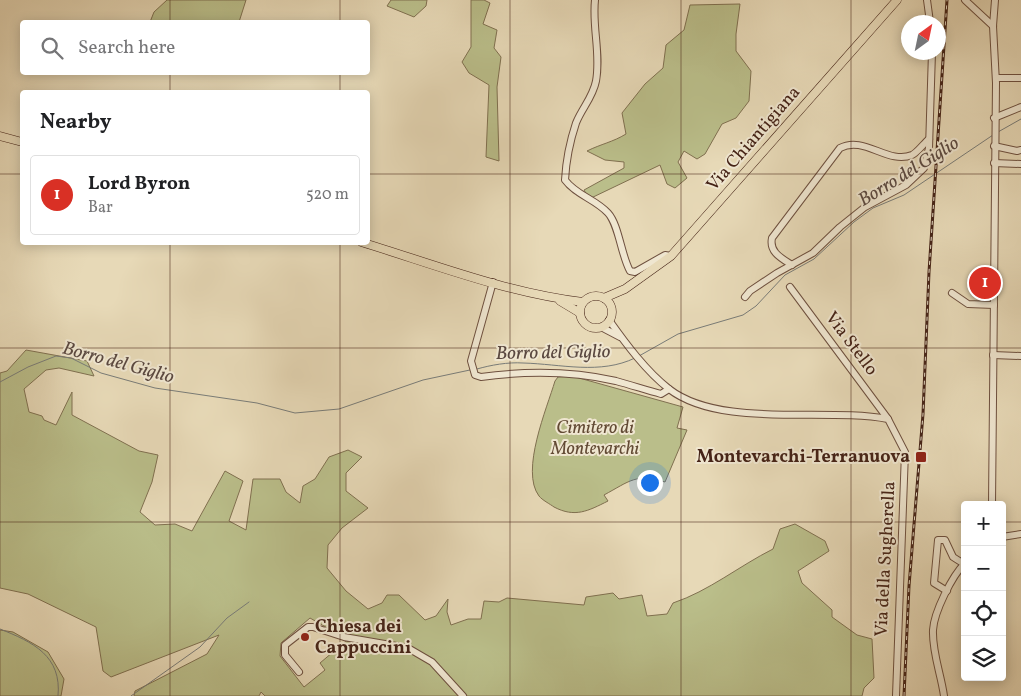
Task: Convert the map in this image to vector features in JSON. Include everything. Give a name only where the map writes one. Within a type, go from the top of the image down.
[{"type":"main road","name":"Via Chiantigiana","points":[[370,245],[556,299],[583,302],[595,296],[604,298],[625,289],[671,256],[897,0]]},
{"type":"main road","points":[[0,136],[20,141]]},
{"type":"main road","name":"Via Chiantigiana","points":[[609,320],[611,308],[625,289]]},
{"type":"main road","points":[[604,298],[611,308]]},
{"type":"main road","name":"Via Chiantigiana","points":[[556,299],[580,313],[587,325],[601,327]]},
{"type":"main road","points":[[580,313],[583,302]]},
{"type":"main road","points":[[601,327],[609,320]]},
{"type":"street","points":[[596,0],[597,78],[594,92],[577,122],[566,163],[565,180],[574,190],[608,212],[612,218],[625,262],[630,271],[635,272],[665,255],[671,256]]},
{"type":"street","points":[[927,0],[929,15]]},
{"type":"street","points":[[965,0],[993,26]]},
{"type":"street","points":[[992,501],[994,118],[996,78],[993,26],[994,0]]},
{"type":"street","points":[[745,297],[750,291],[812,253],[840,226],[865,207],[906,185],[924,168],[929,139],[932,60]]},
{"type":"street","points":[[996,78],[1021,78]]},
{"type":"street","points":[[994,118],[1021,107]]},
{"type":"street","points":[[792,265],[776,254],[771,243],[772,238],[840,148],[848,143],[900,156],[912,154],[929,139]]},
{"type":"street","points":[[994,145],[1017,152],[1021,150]]},
{"type":"street","points":[[994,163],[1021,164]]},
{"type":"street","points":[[493,282],[472,366],[477,375],[523,372],[572,374],[617,382],[661,394],[669,389]]},
{"type":"street","name":"Via Stello","points":[[790,287],[888,419]]},
{"type":"street","points":[[952,293],[968,304],[994,305]]},
{"type":"street","points":[[609,320],[622,338],[669,389],[688,400],[708,407],[734,411],[888,419]]},
{"type":"street","points":[[601,327],[622,338]]},
{"type":"street","points":[[993,355],[1021,356]]},
{"type":"street","name":"Via della Sugherella","points":[[888,419],[906,452],[896,696]]},
{"type":"street","points":[[1006,536],[1021,534]]},
{"type":"street","points":[[947,591],[934,583],[938,540],[945,540],[953,557],[961,562]]},
{"type":"street","points":[[944,696],[933,631],[947,591],[961,569]]},
{"type":"street","points":[[298,672],[285,655],[285,645],[308,626],[344,637],[408,648],[432,662],[463,696]]},
{"type":"green space","points":[[167,0],[246,0],[240,20],[151,20],[154,12]]},
{"type":"green space","points":[[391,0],[427,0],[426,6],[414,17],[387,6]]},
{"type":"green space","points":[[471,0],[484,0],[490,3],[483,24],[497,30],[494,48],[501,57],[497,87],[499,161],[486,157],[489,85],[469,73],[462,62],[471,47]]},
{"type":"green space","points":[[740,4],[736,51],[751,71],[749,101],[736,118],[722,124],[705,154],[697,159],[684,151],[678,162],[687,178],[675,188],[667,184],[660,165],[589,199],[584,190],[624,168],[624,162],[605,160],[587,151],[626,134],[622,113],[645,84],[663,68],[666,45],[684,30],[690,5]]},
{"type":"green space","points":[[26,350],[87,361],[94,376],[59,368],[46,370],[24,389],[29,412],[42,416],[44,420],[56,425],[72,392],[72,415],[139,451],[158,455],[152,482],[140,512],[155,525],[175,524],[192,531],[225,471],[243,481],[229,521],[246,530],[253,479],[280,479],[286,492],[300,503],[303,486],[315,479],[329,457],[348,450],[362,457],[346,473],[346,491],[368,508],[342,528],[328,545],[327,568],[346,591],[368,609],[382,603],[387,595],[399,595],[425,620],[436,616],[448,599],[447,612],[451,625],[468,619],[481,619],[484,601],[499,602],[507,598],[584,605],[586,597],[613,593],[619,599],[642,595],[647,616],[667,614],[673,603],[699,592],[773,549],[780,529],[795,524],[825,541],[829,551],[798,571],[802,583],[832,610],[832,617],[857,635],[872,639],[874,678],[864,688],[862,696],[265,696],[261,692],[259,696],[134,696],[135,691],[207,654],[219,635],[111,677],[103,671],[96,627],[28,594],[0,588],[0,373],[7,371]],"holes":[[[310,618],[338,634],[366,640],[363,646],[346,641],[320,663],[325,670],[304,687],[280,656],[281,643]]]},
{"type":"green space","name":"Cimitero di Montevarchi","points":[[572,376],[683,407],[677,428],[687,430],[665,482],[640,478],[627,482],[604,495],[608,501],[594,508],[575,513],[554,507],[539,496],[534,485],[532,471],[541,423],[555,381],[558,377]]},
{"type":"green space","points":[[0,630],[13,632],[48,652],[64,679],[61,696],[0,696]]},
{"type":"waterway","name":"Borro del Giglio","points":[[998,132],[1021,119]]},
{"type":"waterway","name":"Borro del Giglio","points":[[639,356],[678,334],[743,315],[756,306],[785,275],[814,259],[854,222],[873,208],[904,195],[993,135]]},
{"type":"waterway","name":"Borro del Giglio","points":[[0,382],[28,367],[56,356],[71,358],[101,373],[155,388],[257,403],[295,413],[339,409],[423,380],[470,370]]},
{"type":"waterway","name":"Borro del Giglio","points":[[477,369],[500,364],[517,363],[594,367],[622,363],[635,358]]},
{"type":"waterway","points":[[131,696],[200,647],[227,618],[249,602]]},
{"type":"waterway","points":[[0,629],[24,639],[43,652],[55,670],[58,682],[58,696]]},
{"type":"railway","points":[[904,696],[909,586],[923,414],[929,272],[947,0]]},
{"type":"place","name":"Lord Byron","points":[[985,283]]},
{"type":"place","name":"Montevarchi-Terranuova","points":[[921,457]]},
{"type":"place","name":"Chiesa dei Cappuccini","points":[[305,637]]}]
